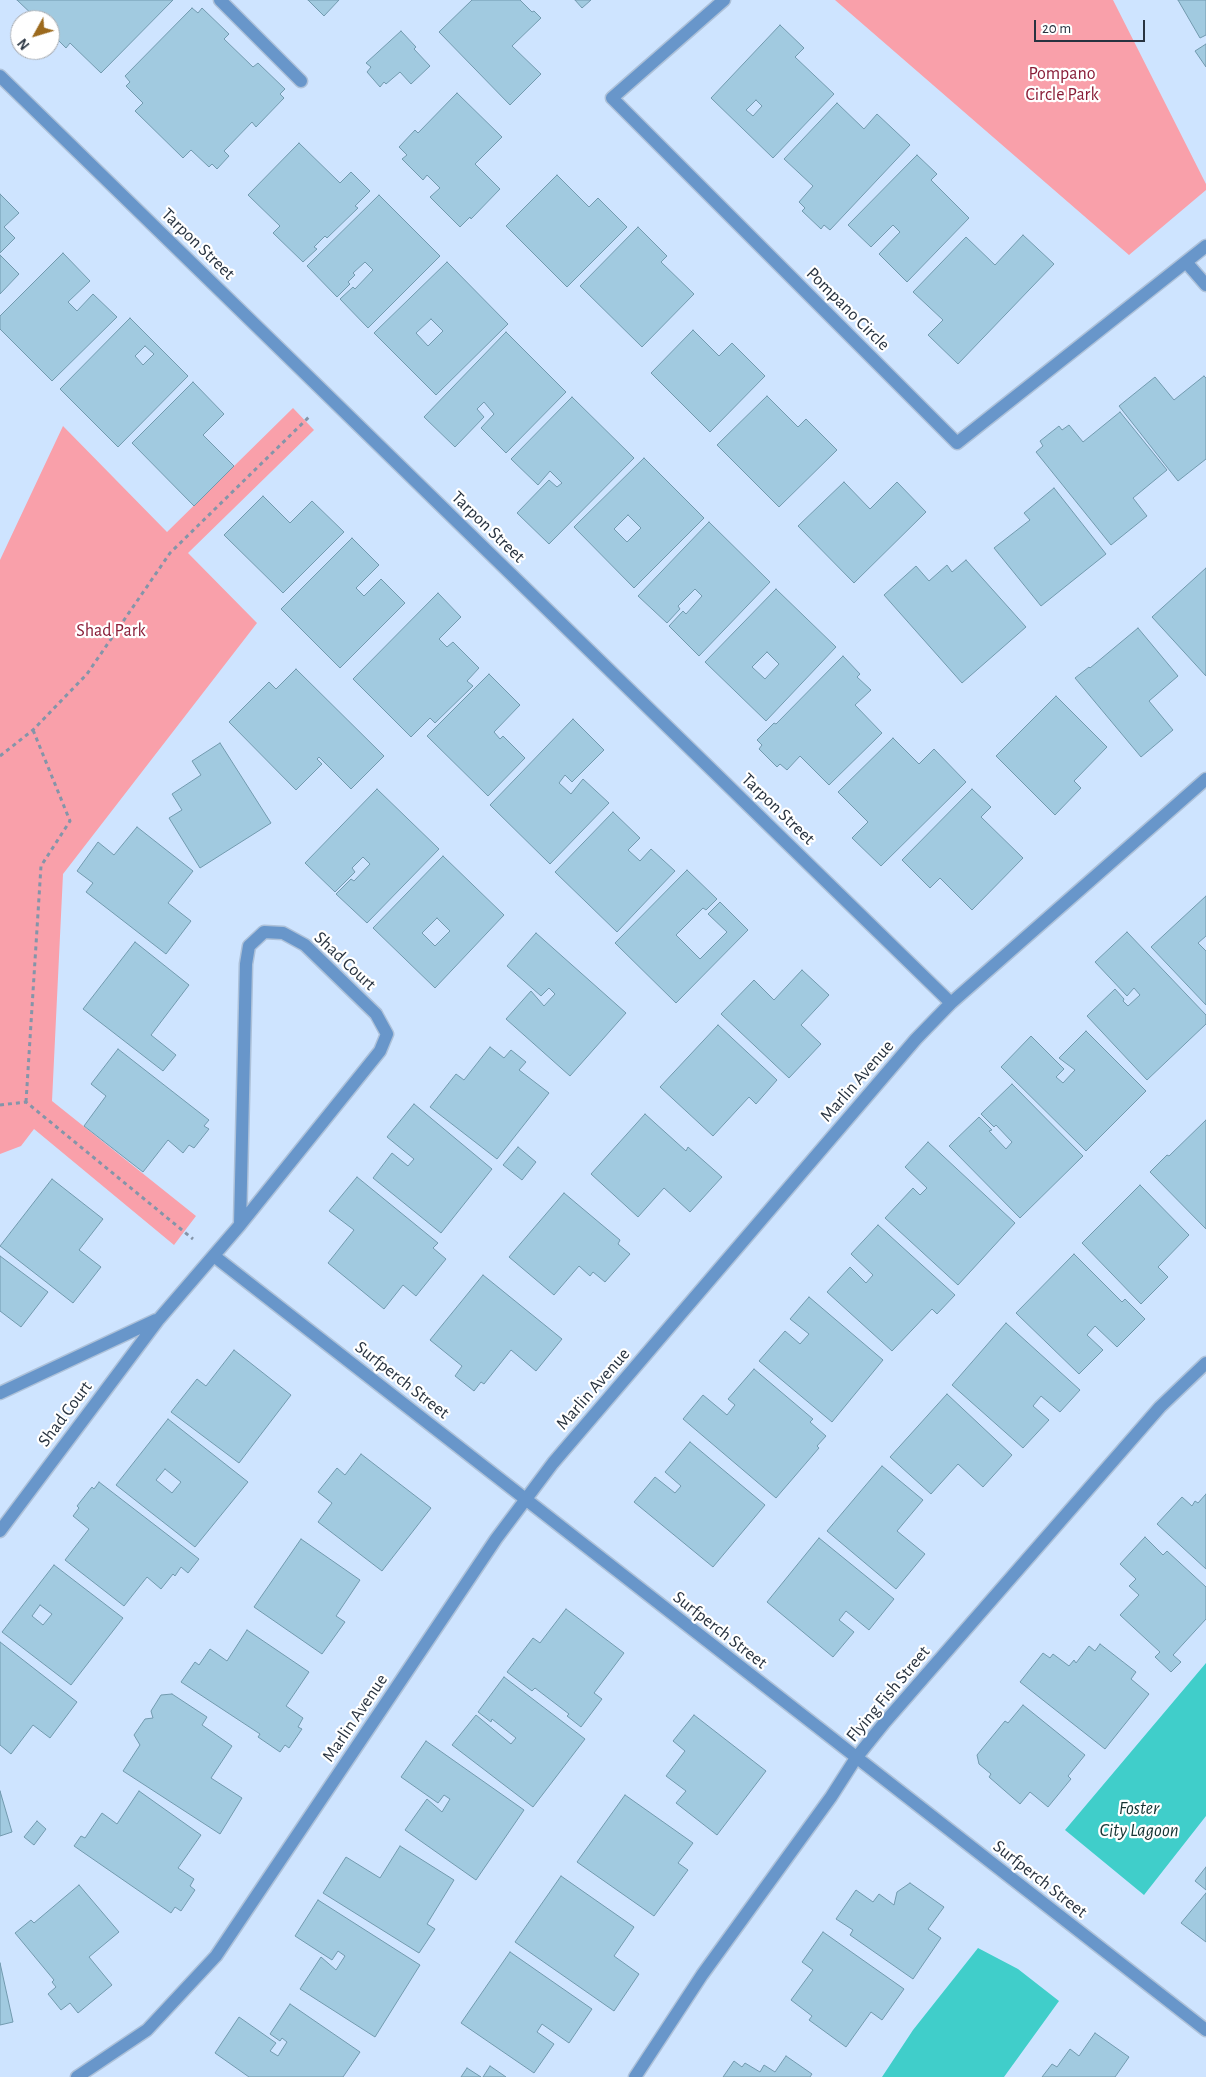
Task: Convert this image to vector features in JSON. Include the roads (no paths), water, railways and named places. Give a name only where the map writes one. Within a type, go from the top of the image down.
[{"type":"street","points":[[220,0],[301,81]]},
{"type":"street","name":"Pompano Circle","points":[[724,0],[612,98],[957,443],[1206,246]]},
{"type":"street","name":"Tarpon Street","points":[[0,76],[951,1002]]},
{"type":"street","points":[[1186,262],[1206,285]]},
{"type":"street","name":"Marlin Avenue","points":[[77,2077],[147,2030],[216,1956],[496,1539],[553,1463],[916,1038],[951,1002],[1206,779]]},
{"type":"street","name":"Shad Court","points":[[0,1531],[159,1319],[240,1225],[380,1051],[387,1034],[376,1014],[305,945],[283,933],[264,932],[249,946],[246,964],[240,1225]]},
{"type":"street","name":"Surfperch Street","points":[[214,1256],[1206,2030]]},
{"type":"street","name":"Shad Court","points":[[0,1393],[159,1319]]},
{"type":"street","name":"Flying Fish Street","points":[[635,2077],[702,1975],[831,1797],[856,1758],[885,1722],[1160,1407],[1206,1363]]},
{"type":"water","name":"Foster City Lagoon","points":[[1206,1663],[1206,1816],[1144,1895],[1065,1830]]},
{"type":"water","points":[[978,1948],[1018,1969],[1059,2001],[1004,2077],[882,2077],[913,2030]]},
{"type":"park label","name":"Pompano Circle Park","points":[[1062,84]]},
{"type":"park label","name":"Shad Park","points":[[111,631]]}]
